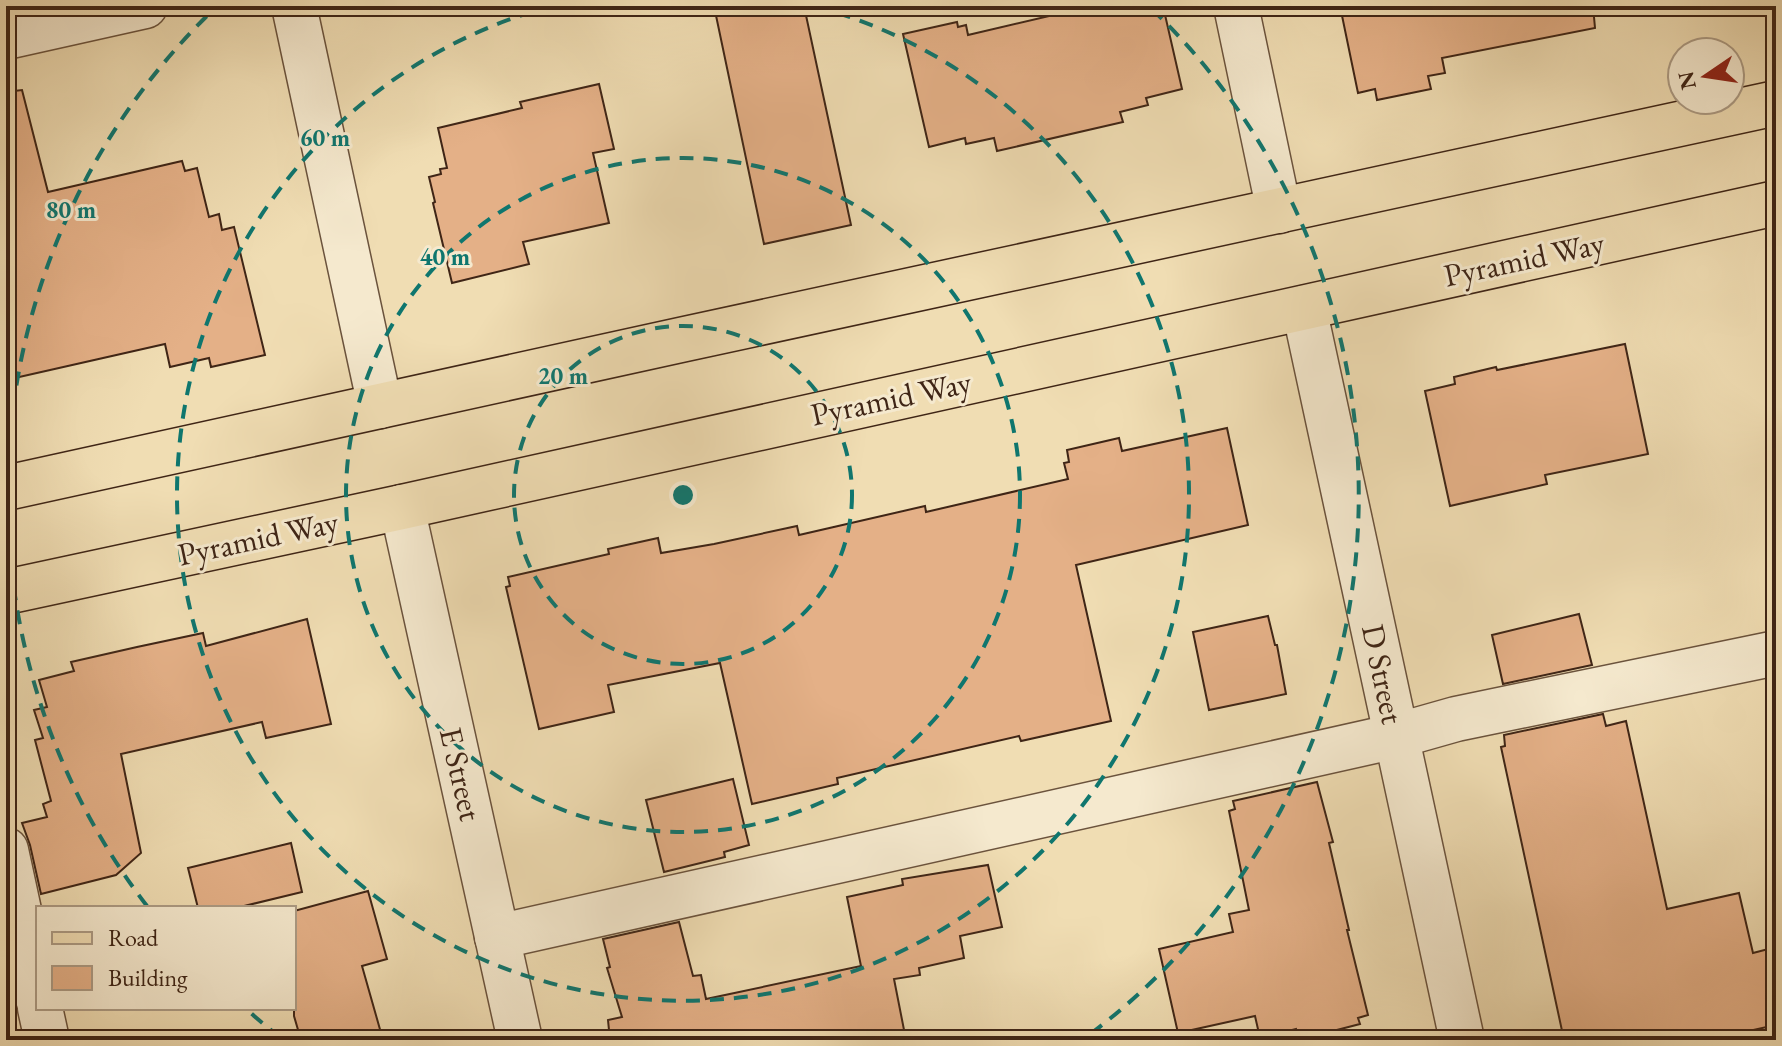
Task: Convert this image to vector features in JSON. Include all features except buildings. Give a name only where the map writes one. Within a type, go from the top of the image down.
[{"type":"main road","points":[[6,488],[1776,103]]},
{"type":"main road","name":"Pyramid Way","points":[[6,592],[1776,203]]},
{"type":"street","points":[[6,37],[145,6]]},
{"type":"street","points":[[294,6],[380,406]]},
{"type":"street","points":[[1236,6],[1279,211]]},
{"type":"street","name":"D Street","points":[[1304,308],[1462,1040]]},
{"type":"street","name":"E Street","points":[[402,507],[520,1040]]},
{"type":"street","points":[[497,937],[1396,736],[1456,719],[1776,653]]},
{"type":"street","points":[[6,850],[36,990]]},
{"type":"street","points":[[40,1010],[47,1040]]}]
